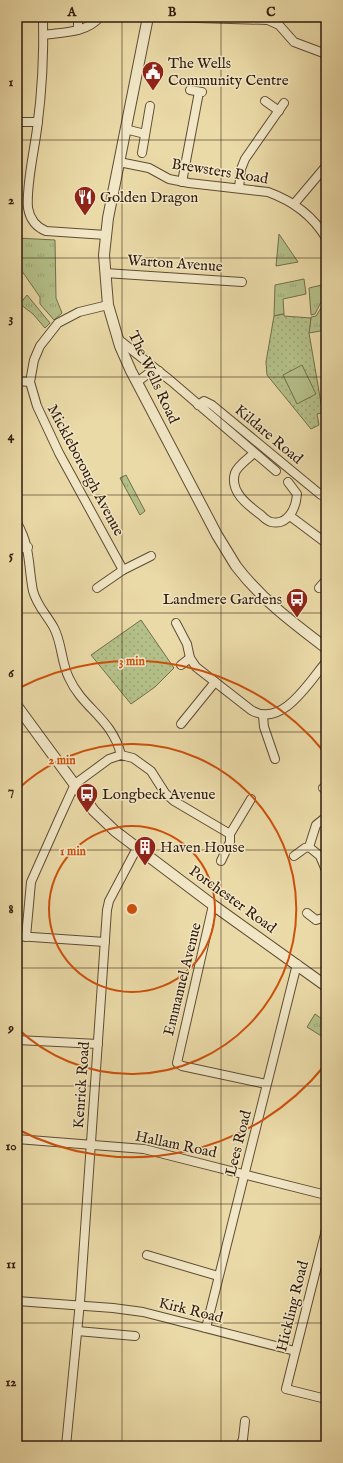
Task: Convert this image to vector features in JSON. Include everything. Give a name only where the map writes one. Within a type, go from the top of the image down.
[{"type":"street","points":[[43,17],[44,35],[38,122],[28,198],[30,216],[40,228],[46,231],[106,235]]},
{"type":"street","points":[[78,17],[78,30]]},
{"type":"street","points":[[44,35],[88,27],[100,17]]},
{"type":"street","name":"The Wells Road","points":[[148,17],[125,129],[106,235],[105,273],[108,305],[118,339],[137,382],[236,566],[255,590],[270,604],[326,648]]},
{"type":"street","points":[[164,17],[268,20],[279,25],[294,42],[326,54]]},
{"type":"street","points":[[182,182],[200,92],[190,90]]},
{"type":"street","points":[[265,101],[279,111]]},
{"type":"street","points":[[238,188],[241,169],[245,159],[284,103]]},
{"type":"street","points":[[142,153],[150,106]]},
{"type":"street","points":[[17,122],[38,122]]},
{"type":"street","points":[[125,129],[145,134]]},
{"type":"street","name":"Brewsters Road","points":[[119,162],[150,168],[169,179],[182,182],[268,192],[294,204],[312,219],[326,238]]},
{"type":"street","points":[[294,204],[326,166]]},
{"type":"street","name":"Warton Avenue","points":[[105,273],[242,282]]},
{"type":"street","name":"Mickleborough Avenue","points":[[108,305],[75,313],[58,323],[47,335],[40,346],[34,360],[30,382],[36,406],[59,453],[123,570]]},
{"type":"street","name":"Kildare Road","points":[[118,339],[159,371],[276,471]]},
{"type":"street","points":[[137,382],[149,373],[159,371]]},
{"type":"street","points":[[17,381],[30,382]]},
{"type":"street","name":"Kildare Road","points":[[198,405],[204,401],[212,405],[321,495]]},
{"type":"street","name":"Kildare Road","points":[[254,453],[234,474],[234,482],[242,499],[267,521],[279,522],[290,516],[295,506],[297,494],[288,482]]},
{"type":"street","points":[[290,516],[326,543]]},
{"type":"street","points":[[17,523],[28,547],[36,600],[41,611],[54,628],[64,668],[77,692],[111,729],[117,740],[120,755]]},
{"type":"street","points":[[17,549],[28,547]]},
{"type":"street","points":[[97,588],[123,570],[151,556]]},
{"type":"street","points":[[319,588],[326,580]]},
{"type":"street","points":[[176,623],[187,644],[190,658],[196,667],[251,710],[264,716],[278,712],[289,706],[326,662]]},
{"type":"street","points":[[181,665],[190,658]]},
{"type":"street","points":[[180,724],[215,682]]},
{"type":"street","name":"Porchester Road","points":[[17,706],[94,811],[115,831],[213,905],[326,986]]},
{"type":"street","points":[[264,716],[264,727],[275,759]]},
{"type":"street","points":[[26,937],[31,882],[75,784],[108,759],[120,755],[133,758],[143,764],[151,771],[166,794],[174,801],[197,816],[230,834]]},
{"type":"street","points":[[221,861],[230,842],[230,834],[251,799]]},
{"type":"street","points":[[309,847],[316,825],[326,817]]},
{"type":"street","points":[[294,856],[305,848],[309,847]]},
{"type":"street","points":[[309,847],[320,856],[326,868]]},
{"type":"street","name":"Kenrick Road","points":[[66,1446],[77,1331],[109,901],[137,848]]},
{"type":"street","name":"Emmanuel Avenue","points":[[213,905],[177,1063],[182,1066],[266,1084]]},
{"type":"street","points":[[307,913],[316,920],[326,917]]},
{"type":"street","points":[[17,936],[105,942]]},
{"type":"street","name":"Lees Road","points":[[206,1328],[297,964]]},
{"type":"street","points":[[17,1040],[98,1044]]},
{"type":"street","name":"Hallam Road","points":[[17,1139],[144,1149],[326,1195]]},
{"type":"street","name":"Hickling Road","points":[[326,1230],[286,1389],[326,1399]]},
{"type":"street","points":[[146,1255],[218,1276]]},
{"type":"street","name":"Kirk Road","points":[[17,1301],[79,1305],[144,1312],[295,1351]]},
{"type":"street","points":[[77,1331],[135,1336]]},
{"type":"street","points":[[240,1446],[243,1439],[244,1422]]},
{"type":"green space","points":[[279,234],[298,262],[276,266]]},
{"type":"green space","points":[[17,238],[55,240],[56,298],[62,313],[54,320],[40,304],[40,297],[17,264]]},
{"type":"green space","points":[[304,279],[306,294],[283,299],[284,314],[274,316],[275,285]]},
{"type":"green space","points":[[326,284],[326,297],[323,298],[315,314],[311,315],[309,288]]},
{"type":"green space","points":[[27,295],[50,323],[45,328],[33,314],[20,304]]},
{"type":"green space","points":[[326,300],[326,330],[309,333],[311,317],[316,316]]},
{"type":"green space","points":[[284,314],[284,316],[311,318],[309,333],[322,409],[321,413],[317,414],[319,425],[311,429],[267,375],[266,362],[274,316]]},
{"type":"green space","points":[[302,365],[316,394],[297,404],[283,375]]},
{"type":"green space","points":[[126,475],[145,511],[140,515],[120,478]]},
{"type":"green space","points":[[141,620],[174,668],[155,687],[131,704],[91,655]]},
{"type":"green space","points":[[315,1014],[326,1022],[326,1039],[307,1027]]},
{"type":"place","name":"The Wells Community Centre","points":[[153,92]]},
{"type":"place","name":"Golden Dragon","points":[[85,216]]},
{"type":"place","name":"Landmere Gardens","points":[[297,618]]},
{"type":"place","name":"Longbeck Avenue","points":[[87,814]]},
{"type":"place","name":"Haven House","points":[[145,866]]}]
